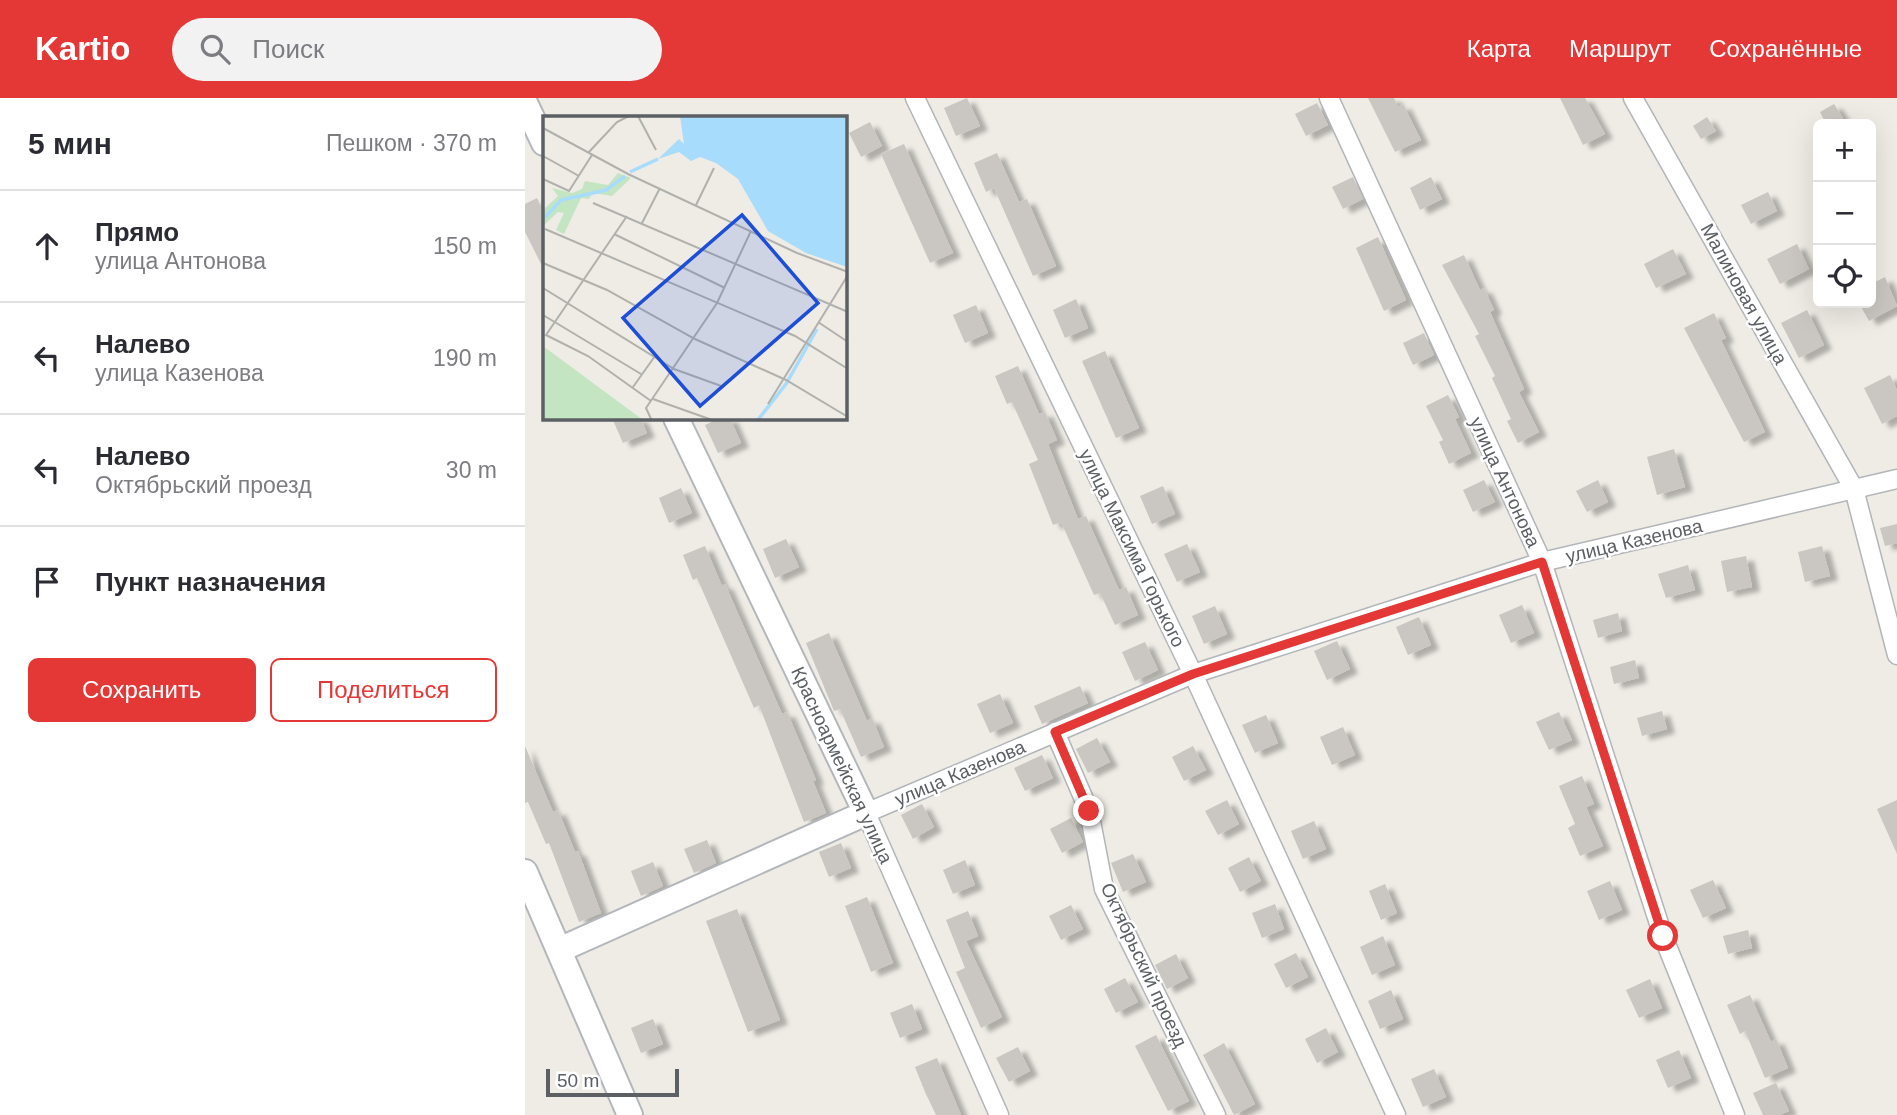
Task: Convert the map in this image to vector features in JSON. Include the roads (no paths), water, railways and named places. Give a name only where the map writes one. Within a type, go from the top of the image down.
[{"type":"street","name":"улица Максима Горького","points":[[915,98],[1193,674],[1396,1115]]},
{"type":"street","name":"улица Антонова","points":[[1329,98],[1542,562],[1663,936],[1735,1115]]},
{"type":"street","name":"Малиновая улица","points":[[1633,98],[1854,489],[1897,655]]},
{"type":"street","points":[[525,103],[543,141]]},
{"type":"street","name":"Красноармейская улица","points":[[677,420],[866,813],[999,1115]]},
{"type":"street","name":"улица Казенова","points":[[559,950],[866,813],[1193,674],[1542,562],[1897,479]]},
{"type":"street","name":"Октябрьский проезд","points":[[1055,732],[1089,811],[1104,889],[1216,1115]]},
{"type":"street","points":[[525,872],[630,1115]]}]
